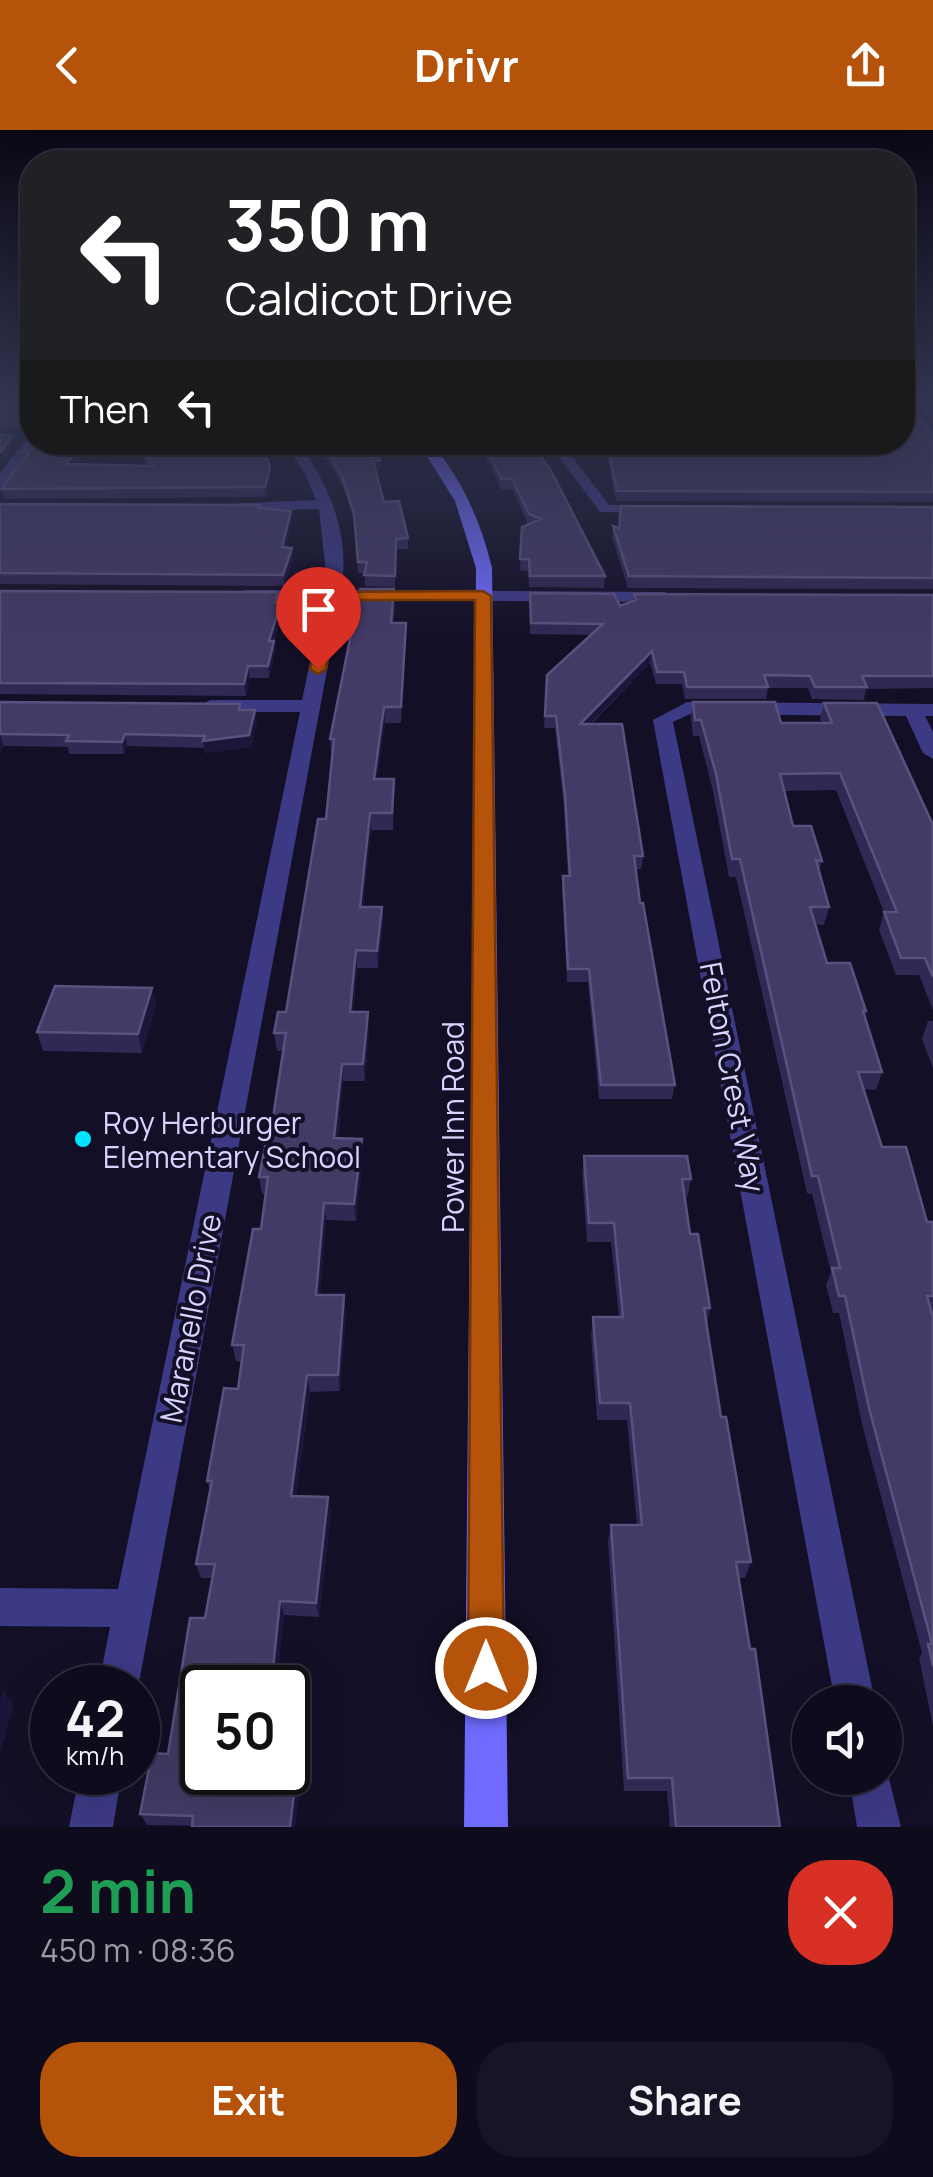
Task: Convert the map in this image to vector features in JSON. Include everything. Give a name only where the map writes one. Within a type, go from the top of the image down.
[{"type":"main road","name":"Power Inn Road","points":[[453,482],[470,516],[484,568],[486,1827]]},
{"type":"street","name":"Maranello Drive","points":[[122,1665],[332,595],[336,557],[327,504],[316,482]]},
{"type":"street","points":[[585,482],[605,508],[663,509]]},
{"type":"street","points":[[213,508],[327,504]]},
{"type":"street","points":[[235,595],[679,597]]},
{"type":"street","points":[[194,706],[311,706]]},
{"type":"street","name":"Felton Crest Way","points":[[852,1685],[662,720],[687,708],[923,710]]},
{"type":"street","points":[[923,710],[933,753]]},
{"type":"street","points":[[0,1607],[133,1608]]},
{"type":"street","points":[[91,1827],[97,1795]]},
{"type":"street","points":[[873,1795],[880,1827]]},
{"type":"building","points":[[6,482],[266,482],[265,487],[1,489]]},
{"type":"building","points":[[344,482],[379,482],[384,502],[399,501],[408,538],[396,539],[395,576],[364,575],[367,562],[358,562],[354,514]]},
{"type":"building","points":[[514,482],[557,482],[605,576],[530,576],[529,559],[520,559],[522,527],[541,519],[529,514]]},
{"type":"building","points":[[615,482],[933,482],[933,492],[617,491]]},
{"type":"building","points":[[0,504],[259,505],[258,508],[291,511],[282,547],[292,548],[283,575],[0,573]]},
{"type":"building","points":[[621,506],[933,507],[933,578],[629,576],[613,526],[619,528]]},
{"type":"building","points":[[360,589],[394,589],[391,623],[406,623],[401,707],[384,707],[374,779],[394,779],[392,813],[370,813],[360,907],[382,907],[377,951],[356,950],[350,1012],[368,1012],[363,1064],[342,1064],[334,1138],[362,1139],[354,1204],[324,1203],[316,1295],[344,1295],[338,1375],[307,1375],[291,1496],[328,1497],[316,1603],[280,1601],[273,1665],[182,1665],[190,1618],[205,1618],[215,1564],[196,1564],[212,1481],[207,1481],[224,1388],[238,1389],[244,1345],[232,1345],[253,1229],[261,1229],[268,1177],[259,1177],[270,1137],[286,1033],[274,1033],[278,1012],[286,1012],[318,819],[326,819],[334,739],[330,739]]},
{"type":"building","points":[[0,591],[278,592],[275,602],[281,602],[269,641],[274,641],[268,666],[248,666],[244,684],[0,683]]},
{"type":"building","points":[[530,593],[614,594],[620,606],[636,600],[634,594],[933,595],[933,676],[862,676],[867,687],[815,687],[810,676],[764,675],[768,687],[687,687],[684,672],[657,672],[652,651],[580,724],[622,724],[643,856],[634,856],[640,903],[675,1085],[601,1085],[589,969],[568,969],[563,876],[570,876],[565,795],[556,716],[545,716],[547,675],[603,624],[531,623]]},
{"type":"building","points":[[0,702],[240,704],[239,710],[255,710],[249,735],[203,741],[205,736],[125,734],[122,742],[66,741],[69,735],[0,734]]},
{"type":"building","points":[[693,702],[775,702],[781,723],[832,723],[824,703],[877,703],[933,825],[933,977],[925,958],[901,958],[884,912],[897,912],[840,773],[780,774],[793,826],[811,826],[822,861],[816,860],[829,907],[810,907],[827,963],[850,963],[866,1011],[882,1072],[858,1072],[882,1147],[906,1147],[927,1222],[933,1226],[933,1296],[927,1296],[933,1318],[933,1666],[928,1644],[932,1644],[869,1408],[845,1296],[839,1296],[832,1268],[840,1268],[818,1176],[812,1176],[740,859],[732,859],[716,774],[701,720],[695,720]]},
{"type":"building","points":[[55,986],[152,988],[138,1034],[37,1032]]},
{"type":"building","points":[[584,1156],[687,1156],[691,1179],[682,1179],[690,1234],[698,1234],[710,1308],[704,1308],[721,1417],[726,1417],[751,1562],[736,1562],[750,1649],[755,1649],[780,1827],[676,1827],[672,1778],[628,1778],[611,1525],[642,1525],[630,1403],[600,1403],[593,1317],[623,1317],[614,1223],[589,1223]]},
{"type":"building","points":[[180,1680],[180,1795],[294,1795],[290,1827],[192,1827],[193,1816],[140,1814],[144,1795],[160,1795],[160,1754],[168,1754]]},
{"type":"place","name":"Roy Herburger Elementary School","points":[[83,1139]]},
{"type":"route","points":[[318,669],[332,595],[483,596],[486,1668]]}]
